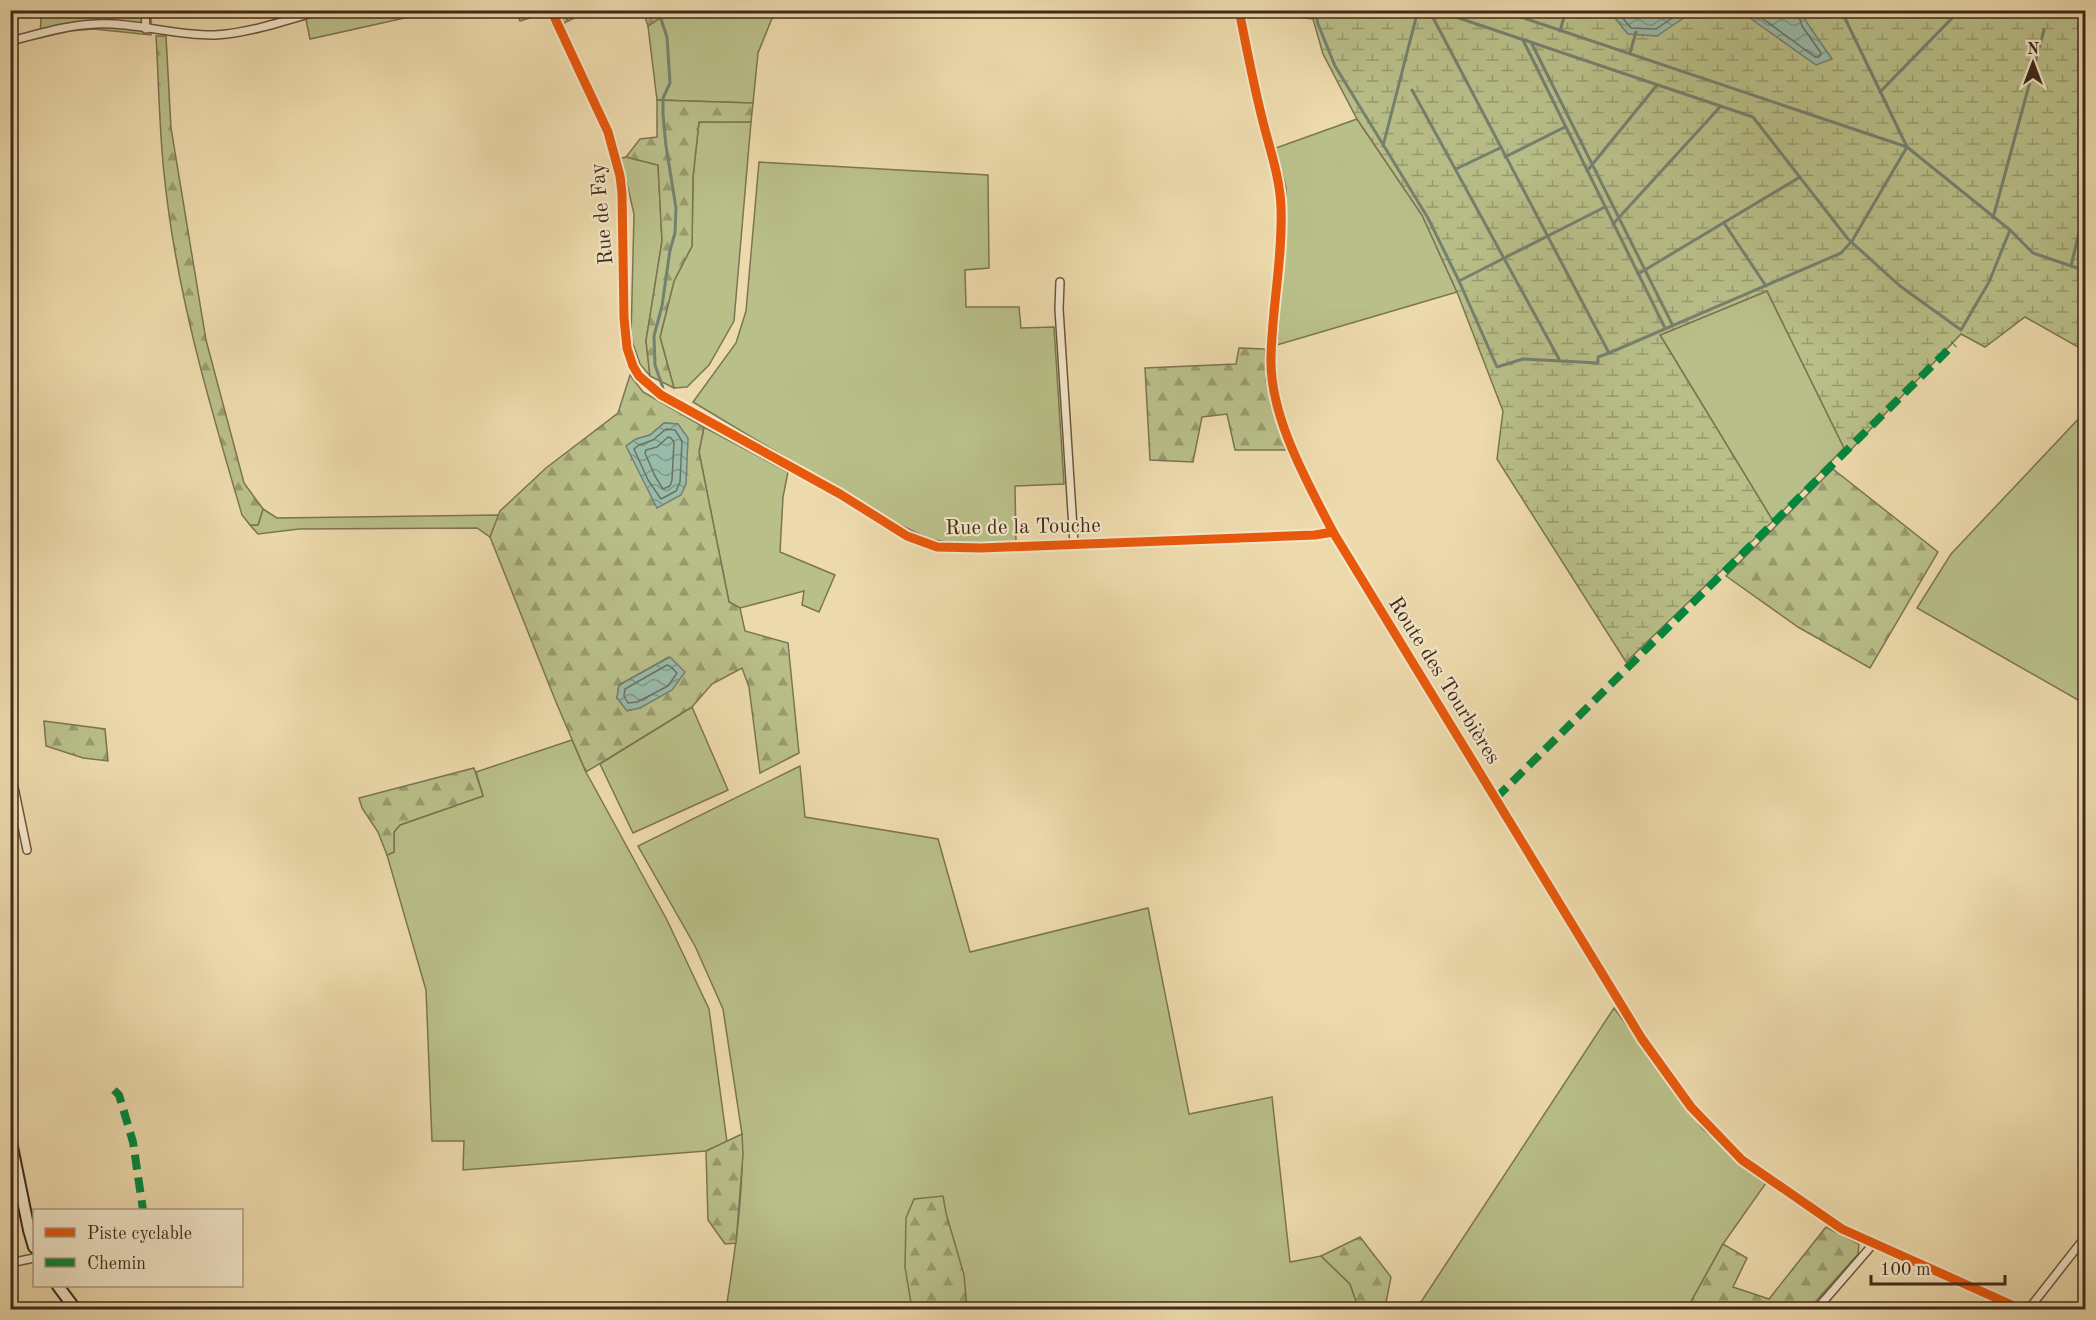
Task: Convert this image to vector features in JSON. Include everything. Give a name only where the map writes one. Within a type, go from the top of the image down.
[{"type":"main road","points":[[10,1137],[33,1244]]},
{"type":"main road","points":[[59,1287],[76,1310]]},
{"type":"street","points":[[145,10],[146,28]]},
{"type":"street","points":[[10,41],[68,26],[98,23],[216,35],[322,10]]},
{"type":"street","name":"Rue de Fay","points":[[551,10],[601,113],[620,176],[625,337],[629,356],[633,366],[647,384],[678,406]]},
{"type":"street","name":"Route des Tourbières","points":[[1239,10],[1276,173],[1281,206],[1270,359],[1275,392],[1287,436],[1333,532],[1642,1039],[1690,1107],[1742,1160],[1842,1229],[2023,1310]]},
{"type":"street","name":"Rue de la Touche","points":[[1060,282],[1059,309],[1074,544]]},
{"type":"street","name":"Rue de la Touche","points":[[678,406],[812,478],[889,525],[921,542],[937,547],[1315,535],[1333,532]]},
{"type":"street","points":[[10,772],[27,850]]},
{"type":"street","points":[[2028,1310],[2085,1236]]},
{"type":"street","points":[[1816,1310],[1874,1243]]},
{"type":"street","points":[[10,1263],[33,1258]]},
{"type":"green space","points":[[304,10],[436,11],[310,39]]},
{"type":"green space","points":[[38,11],[151,11],[151,35],[94,29],[69,31],[40,38],[41,17]]},
{"type":"green space","points":[[516,11],[561,11],[568,21],[555,28],[547,12],[520,21]]},
{"type":"green space","points":[[561,11],[589,11],[568,21]]},
{"type":"green space","points":[[643,11],[669,11],[648,26]]},
{"type":"green space","points":[[669,11],[775,11],[758,53],[753,103],[657,100],[648,26]]},
{"type":"green space","points":[[1253,11],[2085,11],[2085,351],[2025,317],[1985,347],[1961,334],[1847,454],[1767,291],[1660,335],[1773,521],[1626,662],[1497,459],[1503,411],[1457,292],[1422,215],[1357,119],[1323,54],[1313,19]]},
{"type":"green space","points":[[156,36],[166,36],[171,128],[206,340],[244,483],[263,509],[258,525],[250,525],[242,515],[186,308],[170,224],[165,182]]},
{"type":"green space","points":[[657,100],[753,103],[751,122],[699,122],[693,177],[692,246],[674,281],[660,337],[674,388],[650,376],[646,341],[662,241],[658,165],[626,157],[640,139],[657,137]]},
{"type":"green space","points":[[1357,119],[1422,215],[1457,292],[1277,345],[1286,233],[1286,188],[1276,148]]},
{"type":"green space","points":[[699,122],[751,122],[734,321],[709,365],[687,387],[674,388],[660,337],[674,281],[692,246],[693,177]]},
{"type":"green space","points":[[626,157],[658,165],[662,241],[646,341],[650,376],[640,364],[631,338],[634,214],[621,158]]},
{"type":"green space","points":[[759,162],[988,175],[989,268],[965,270],[966,307],[1019,307],[1021,328],[1054,327],[1064,484],[1015,486],[1016,542],[959,544],[929,539],[890,520],[693,402],[736,343],[746,311]]},
{"type":"green space","points":[[1767,291],[1844,448],[1773,521],[1660,335]]},
{"type":"green space","points":[[1239,348],[1265,349],[1266,381],[1286,450],[1235,450],[1227,414],[1202,417],[1193,462],[1150,460],[1145,368],[1236,364]]},
{"type":"green space","points":[[630,375],[643,392],[704,427],[699,452],[729,602],[740,608],[745,631],[788,643],[799,753],[760,773],[749,687],[742,668],[712,684],[692,707],[586,772],[490,537],[500,511],[546,468],[618,413]],"holes":[[[664,423],[678,424],[626,446],[636,439],[650,435]],[[669,657],[617,698],[619,685]]]},
{"type":"green space","points":[[2085,412],[2085,704],[1917,608],[1951,554]]},
{"type":"green space","points":[[704,427],[788,472],[783,497],[780,552],[835,575],[819,612],[802,605],[804,591],[740,608],[729,602],[699,452]]},
{"type":"green space","points":[[1833,469],[1938,552],[1870,668],[1798,627],[1726,576]]},
{"type":"green space","points":[[263,509],[277,518],[499,515],[490,537],[477,528],[299,529],[258,534],[250,525],[258,525]]},
{"type":"green space","points":[[692,707],[728,790],[633,833],[600,764]]},
{"type":"green space","points":[[44,721],[105,729],[108,761],[83,758],[46,746]]},
{"type":"green space","points":[[572,740],[586,772],[667,920],[709,1009],[727,1142],[706,1151],[463,1170],[464,1141],[432,1141],[426,990],[387,855],[394,852],[394,832],[400,825],[483,796],[476,772]]},
{"type":"green space","points":[[800,766],[805,817],[938,839],[970,952],[1148,908],[1189,1114],[1272,1097],[1290,1262],[1321,1256],[1350,1284],[1357,1304],[1351,1310],[726,1309],[738,1222],[742,1178],[742,1134],[723,1009],[695,946],[638,846]]},
{"type":"green space","points":[[474,768],[483,796],[400,825],[394,832],[394,852],[387,855],[378,832],[362,808],[359,798]]},
{"type":"green space","points":[[1614,1008],[1703,1129],[1766,1183],[1723,1244],[1687,1309],[1433,1310],[1421,1302]]},
{"type":"green space","points":[[742,1134],[743,1154],[736,1243],[725,1244],[708,1220],[706,1151]]},
{"type":"green space","points":[[943,1196],[964,1275],[967,1309],[912,1309],[905,1267],[906,1218],[914,1199]]},
{"type":"green space","points":[[1826,1227],[1859,1244],[1858,1254],[1809,1309],[1687,1309],[1723,1244],[1747,1258],[1733,1287],[1769,1299]]},
{"type":"green space","points":[[1360,1237],[1391,1277],[1385,1308],[1387,1309],[1351,1309],[1357,1304],[1350,1284],[1321,1256]]},
{"type":"water","points":[[1615,10],[1705,11],[1694,11],[1657,36],[1628,34],[1614,17]]},
{"type":"water","points":[[1740,11],[1802,11],[1807,23],[1832,59],[1816,65]]},
{"type":"water","points":[[664,423],[678,424],[688,438],[686,484],[681,495],[657,508],[626,446],[636,439],[650,435]]},
{"type":"water","points":[[670,657],[685,672],[672,690],[640,708],[627,711],[617,698],[619,685]]},
{"type":"waterway","points":[[658,10],[667,37],[670,83],[663,98],[663,115],[676,208],[675,233],[670,250],[662,306],[654,336],[655,365],[663,388]]},
{"type":"waterway","points":[[1315,10],[1318,24],[1335,66],[1428,218],[1497,367],[1523,359],[1598,363],[1598,357],[1841,253],[1852,241],[1907,147],[1841,10]]},
{"type":"waterway","points":[[1383,146],[1418,10]]},
{"type":"waterway","points":[[1429,10],[1609,353]]},
{"type":"waterway","points":[[1435,10],[1753,117],[1848,239],[1900,286],[1961,330],[1989,282],[2010,230]]},
{"type":"waterway","points":[[1500,10],[1907,147],[2010,230],[2033,253],[2086,271]]},
{"type":"waterway","points":[[1560,31],[1566,10]]},
{"type":"waterway","points":[[1825,10],[1843,15]]},
{"type":"waterway","points":[[1880,92],[1960,10]]},
{"type":"waterway","points":[[1993,218],[2044,30]]},
{"type":"waterway","points":[[1630,53],[1636,32]]},
{"type":"waterway","points":[[1523,40],[1665,328]]},
{"type":"waterway","points":[[1532,44],[1672,324]]},
{"type":"waterway","points":[[1587,171],[1657,85]]},
{"type":"waterway","points":[[1412,90],[1559,359]]},
{"type":"waterway","points":[[1613,224],[1720,107]]},
{"type":"waterway","points":[[1505,157],[1565,127]]},
{"type":"waterway","points":[[1456,169],[1500,148]]},
{"type":"waterway","points":[[1638,274],[1800,177]]},
{"type":"waterway","points":[[2071,266],[2086,204]]},
{"type":"waterway","points":[[1459,281],[1605,207]]},
{"type":"waterway","points":[[1724,223],[1766,286]]},
{"type":"marked path","points":[[1496,798],[1954,344]]},
{"type":"marked path","points":[[114,1090],[119,1095],[133,1142],[143,1209]]},
{"type":"cycle path","points":[[551,10],[608,132],[620,176],[622,193],[624,318],[627,348],[639,376],[661,395],[840,494],[907,536],[937,547],[981,548],[1315,535],[1333,532]]},
{"type":"cycle path","points":[[1239,10],[1280,196],[1280,244],[1271,357],[1276,402],[1301,470],[1333,532],[1642,1039],[1691,1107],[1742,1160],[1842,1229],[2023,1310]]}]
